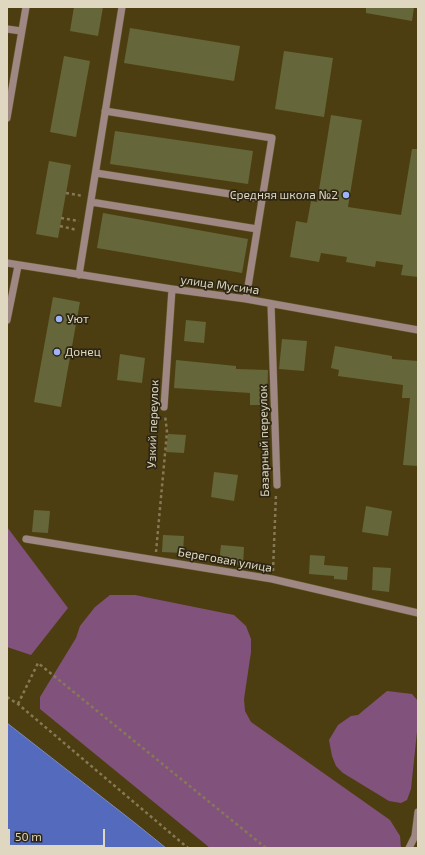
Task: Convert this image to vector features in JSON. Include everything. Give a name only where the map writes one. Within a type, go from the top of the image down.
[{"type":"street","points":[[7,118],[26,7]]},
{"type":"street","points":[[79,275],[122,7]]},
{"type":"street","points":[[7,29],[21,31]]},
{"type":"street","points":[[105,111],[272,138],[246,299]]},
{"type":"street","points":[[96,173],[262,199]]},
{"type":"street","points":[[91,200],[257,229]]},
{"type":"street","name":"улица Мусина","points":[[7,263],[18,266],[246,299],[418,330]]},
{"type":"street","points":[[7,320],[18,266]]},
{"type":"street","name":"Узкий переулок","points":[[164,407],[172,289]]},
{"type":"street","name":"Базарный переулок","points":[[271,304],[277,485]]},
{"type":"street","name":"Береговая улица","points":[[26,539],[272,579],[418,613]]},
{"type":"street","points":[[409,848],[416,837],[418,812]]},
{"type":"path","points":[[66,193],[91,200]]},
{"type":"path","points":[[62,218],[88,223]]},
{"type":"path","points":[[60,226],[86,231]]},
{"type":"path","name":"Узкий переулок","points":[[156,559],[167,432],[164,407]]},
{"type":"path","name":"Базарный переулок","points":[[272,579],[277,485]]},
{"type":"path","points":[[18,704],[38,663],[266,848]]},
{"type":"path","points":[[7,697],[18,704],[188,848]]},
{"type":"shaded area","points":[[7,527],[68,608],[31,655],[7,647]]},
{"type":"shaded area","points":[[110,595],[135,595],[234,615],[246,626],[251,639],[251,652],[244,699],[245,711],[251,722],[390,820],[400,836],[401,848],[210,848],[40,709],[40,697],[76,638],[80,626],[95,607]]},
{"type":"shaded area","points":[[387,691],[412,694],[418,701],[418,722],[411,789],[407,800],[401,803],[389,801],[343,773],[336,766],[332,756],[329,740],[338,725],[351,716],[358,715]]},
{"type":"water","points":[[7,723],[135,823],[166,848],[7,848]]},
{"type":"building","points":[[74,7],[103,7],[98,36],[70,31]]},
{"type":"building","points":[[366,7],[414,7],[412,21],[366,13]]},
{"type":"building","points":[[130,28],[240,46],[234,81],[124,63]]},
{"type":"building","points":[[284,51],[333,58],[324,117],[275,109]]},
{"type":"building","points":[[64,56],[90,61],[76,137],[50,132]]},
{"type":"building","points":[[331,115],[362,120],[348,207],[401,215],[412,149],[418,149],[418,277],[401,275],[403,265],[376,261],[375,267],[346,262],[347,257],[321,253],[319,262],[290,257],[296,221],[307,223],[311,201],[317,202]]},
{"type":"building","points":[[115,131],[253,151],[248,184],[110,164]]},
{"type":"building","points":[[49,161],[71,165],[58,238],[36,234]]},
{"type":"building","points":[[103,213],[248,239],[242,273],[97,248]]},
{"type":"building","name":"Донец","points":[[53,297],[80,302],[61,407],[34,402]]},
{"type":"building","points":[[186,320],[206,322],[204,343],[184,341]]},
{"type":"building","points":[[282,339],[307,341],[304,371],[279,369]]},
{"type":"building","points":[[335,346],[392,356],[392,359],[418,361],[418,466],[403,465],[410,398],[402,398],[403,385],[338,376],[339,370],[331,368]]},
{"type":"building","points":[[120,354],[145,358],[142,383],[117,380]]},
{"type":"building","points":[[176,360],[236,366],[236,369],[268,370],[267,405],[250,405],[250,393],[174,388]]},
{"type":"building","points":[[168,434],[186,435],[184,453],[166,452]]},
{"type":"building","points":[[214,472],[238,475],[234,501],[211,497]]},
{"type":"building","points":[[366,506],[392,511],[388,536],[362,532]]},
{"type":"building","points":[[34,510],[50,511],[48,533],[32,532]]},
{"type":"building","points":[[163,535],[184,536],[183,553],[162,552]]},
{"type":"building","points":[[221,545],[244,547],[243,565],[219,563]]},
{"type":"building","points":[[310,555],[325,556],[324,565],[348,567],[347,580],[334,579],[334,576],[309,574]]},
{"type":"building","points":[[373,567],[391,568],[389,592],[372,590]]},
{"type":"place","name":"Средняя школа №2","points":[[346,195]]},
{"type":"place","name":"Уют","points":[[59,319]]},
{"type":"place","name":"Донец","points":[[57,352]]}]
